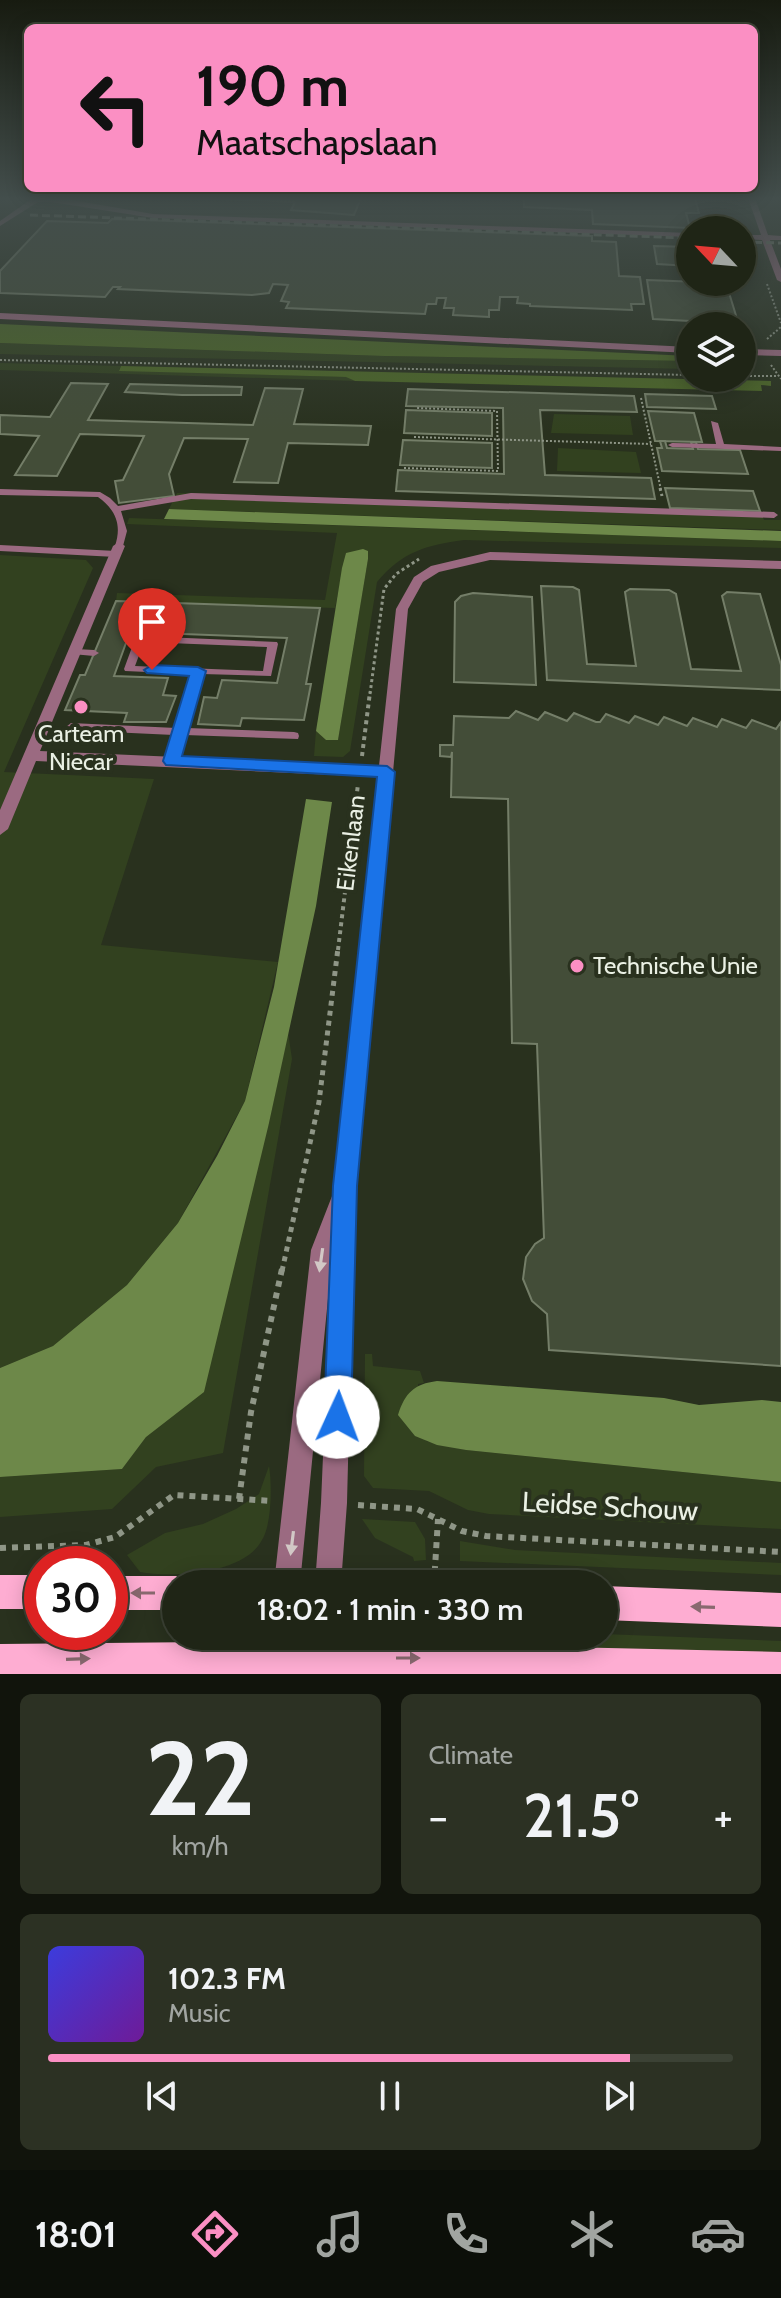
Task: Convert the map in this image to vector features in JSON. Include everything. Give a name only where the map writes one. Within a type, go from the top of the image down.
[{"type":"main road","points":[[0,1592],[24,1592]]},
{"type":"main road","points":[[128,1593],[162,1593]]},
{"type":"main road","points":[[618,1604],[781,1610]]},
{"type":"main road","points":[[0,1661],[329,1656],[781,1669]]},
{"type":"street","points":[[0,316],[676,349]]},
{"type":"street","points":[[756,352],[781,353]]},
{"type":"street","points":[[0,829],[117,550]]},
{"type":"street","name":"Eikenlaan","points":[[329,1570],[345,1186],[402,609],[418,580],[435,569],[490,556],[781,565]]},
{"type":"street","points":[[32,756],[387,772]]},
{"type":"street","name":"Eikenlaan","points":[[289,1570],[322,1250],[345,1186]]},
{"type":"lane","points":[[714,423],[721,446]]},
{"type":"lane","points":[[672,445],[781,449]]},
{"type":"lane","points":[[0,492],[100,495],[116,509],[124,535],[117,550],[0,548]]},
{"type":"lane","points":[[116,509],[191,496],[774,515]]},
{"type":"lane","points":[[140,639],[273,644],[267,674],[198,671],[129,669],[140,639]]},
{"type":"lane","points":[[76,652],[94,653]]},
{"type":"lane","points":[[122,654],[135,655]]},
{"type":"lane","points":[[172,761],[198,671]]},
{"type":"lane","points":[[71,727],[294,736]]},
{"type":"path","points":[[0,360],[676,375]]},
{"type":"path","points":[[756,376],[778,376]]},
{"type":"path","points":[[641,398],[662,496]]},
{"type":"path","points":[[404,468],[498,471],[497,411],[417,408]]},
{"type":"path","points":[[414,437],[651,444]]},
{"type":"path","name":"Eikenlaan","points":[[239,1499],[251,1412],[319,1102],[384,589],[396,574],[429,554]]},
{"type":"path","points":[[355,810],[366,810]]},
{"type":"path","points":[[0,1548],[86,1545],[115,1537],[174,1495],[297,1502]]},
{"type":"path","name":"Leidse Schouw","points":[[334,1503],[417,1509],[462,1531],[486,1536],[781,1552]]},
{"type":"path","points":[[435,1570],[438,1519]]},
{"type":"shaded area","points":[[0,324],[676,355],[676,361],[384,356],[0,343]]},
{"type":"shaded area","points":[[0,343],[384,356],[676,361],[676,369],[0,354]]},
{"type":"shaded area","points":[[0,363],[347,377],[355,381],[0,370]]},
{"type":"shaded area","points":[[121,366],[676,379],[676,389],[355,381],[346,377],[119,371]]},
{"type":"shaded area","points":[[756,381],[771,381],[771,386],[761,385],[762,391],[756,391]]},
{"type":"shaded area","points":[[554,414],[630,416],[633,435],[551,433]]},
{"type":"shaded area","points":[[558,448],[636,452],[641,473],[557,471]]},
{"type":"shaded area","points":[[177,493],[761,513],[764,520],[781,520],[781,530],[169,509]]},
{"type":"shaded area","points":[[169,509],[781,531],[781,541],[164,519]]},
{"type":"shaded area","points":[[129,518],[781,541],[781,548],[464,540],[438,544],[416,552],[396,563],[377,582],[350,751],[343,757],[314,756],[316,731],[326,740],[338,740],[368,559],[346,553],[335,608],[116,601],[117,593],[325,600],[337,533],[127,524]]},
{"type":"shaded area","points":[[363,549],[368,551],[368,559],[338,740],[326,740],[316,731],[342,568],[346,553]]},
{"type":"shaded area","points":[[0,555],[86,560],[93,568],[4,772],[154,779],[101,945],[278,962],[245,1101],[178,1223],[127,1285],[53,1346],[0,1368]]},
{"type":"shaded area","points":[[306,799],[332,802],[316,906],[269,1123],[204,1392],[146,1437],[122,1469],[0,1477],[0,1368],[53,1346],[127,1285],[178,1223],[245,1101],[274,987]]},
{"type":"shaded area","points":[[288,1032],[292,1059],[223,1453],[156,1467],[112,1509],[0,1517],[0,1477],[122,1469],[146,1437],[269,1123]]},
{"type":"shaded area","points":[[365,1354],[372,1354],[373,1366],[420,1371],[424,1383],[418,1384],[426,1441],[466,1450],[781,1482],[781,1529],[489,1514],[468,1510],[429,1491],[373,1488],[364,1476]]},
{"type":"shaded area","points":[[437,1381],[664,1398],[699,1405],[762,1400],[781,1402],[781,1482],[437,1445],[415,1436],[398,1415],[412,1391],[422,1384]]},
{"type":"shaded area","points":[[269,1466],[268,1524],[262,1540],[240,1560],[211,1570],[162,1570],[162,1574],[154,1574],[140,1572],[128,1556],[165,1533],[203,1524],[259,1494]]},
{"type":"shaded area","points":[[362,1519],[415,1522],[425,1539],[426,1560],[414,1561],[413,1557],[375,1538]]},
{"type":"shaded area","points":[[460,1541],[515,1550],[781,1563],[781,1575],[460,1561]]},
{"type":"shaded area","points":[[618,1635],[781,1641],[781,1654],[618,1649]]},
{"type":"building","points":[[0,276],[622,276],[640,277],[644,304],[631,304],[632,310],[530,306],[517,303],[518,297],[500,297],[499,310],[489,310],[489,317],[453,315],[454,308],[444,308],[446,298],[437,298],[436,304],[427,304],[425,314],[286,308],[289,302],[281,301],[288,285],[273,284],[269,293],[252,295],[118,289],[120,287],[113,287],[105,297],[0,293]]},
{"type":"building","points":[[647,280],[676,281],[676,296],[730,296],[735,312],[676,312],[676,320],[653,319]]},
{"type":"building","points":[[71,383],[108,384],[88,420],[253,425],[265,388],[303,389],[294,424],[371,426],[368,445],[288,443],[278,483],[234,482],[248,439],[184,438],[169,474],[174,496],[119,503],[115,481],[123,480],[144,436],[80,434],[57,476],[15,475],[39,436],[0,434],[0,415],[50,417]]},
{"type":"building","points":[[130,384],[242,387],[241,395],[182,395],[125,392]]},
{"type":"building","points":[[408,389],[634,396],[637,412],[540,410],[545,475],[651,478],[655,499],[396,491],[398,470],[504,474],[503,408],[406,406]]},
{"type":"building","points":[[645,394],[712,396],[716,409],[647,407]]},
{"type":"building","points":[[406,410],[492,413],[492,436],[404,433]]},
{"type":"building","points":[[648,411],[694,413],[702,442],[655,441]]},
{"type":"building","points":[[403,440],[492,443],[492,468],[400,465]]},
{"type":"building","points":[[660,441],[665,441],[667,448],[693,449],[691,442],[696,442],[698,449],[740,450],[748,474],[662,471],[657,448],[662,448]]},
{"type":"building","points":[[665,488],[753,491],[760,511],[670,508]]},
{"type":"building","points":[[541,586],[579,590],[587,664],[636,666],[625,592],[630,589],[669,590],[676,594],[691,669],[741,671],[722,596],[727,592],[760,594],[781,665],[781,690],[547,680]]},
{"type":"building","points":[[473,593],[532,597],[536,685],[454,682],[455,602],[461,596]]},
{"type":"building","points":[[116,601],[320,608],[306,684],[311,684],[304,720],[242,718],[240,726],[198,724],[204,697],[217,698],[222,680],[277,683],[287,638],[130,632],[114,676],[168,678],[163,695],[176,696],[166,722],[124,722],[127,713],[65,710],[80,675],[85,675]]},
{"type":"building","points":[[516,711],[538,720],[545,712],[567,721],[574,713],[600,722],[606,714],[629,723],[635,716],[658,725],[664,717],[687,726],[693,718],[717,727],[722,719],[746,728],[752,720],[776,729],[781,722],[781,1366],[549,1350],[547,1314],[532,1301],[523,1279],[526,1257],[535,1244],[544,1238],[537,1044],[512,1043],[508,799],[451,797],[452,752],[451,757],[440,756],[440,745],[453,745],[454,716],[509,718]]},
{"type":"place","name":"Carteam Niecar","points":[[81,707]]},
{"type":"place","name":"Technische Unie","points":[[577,966]]},
{"type":"route","points":[[152,670],[198,671],[172,761],[387,772],[345,1186],[338,1417]]}]
